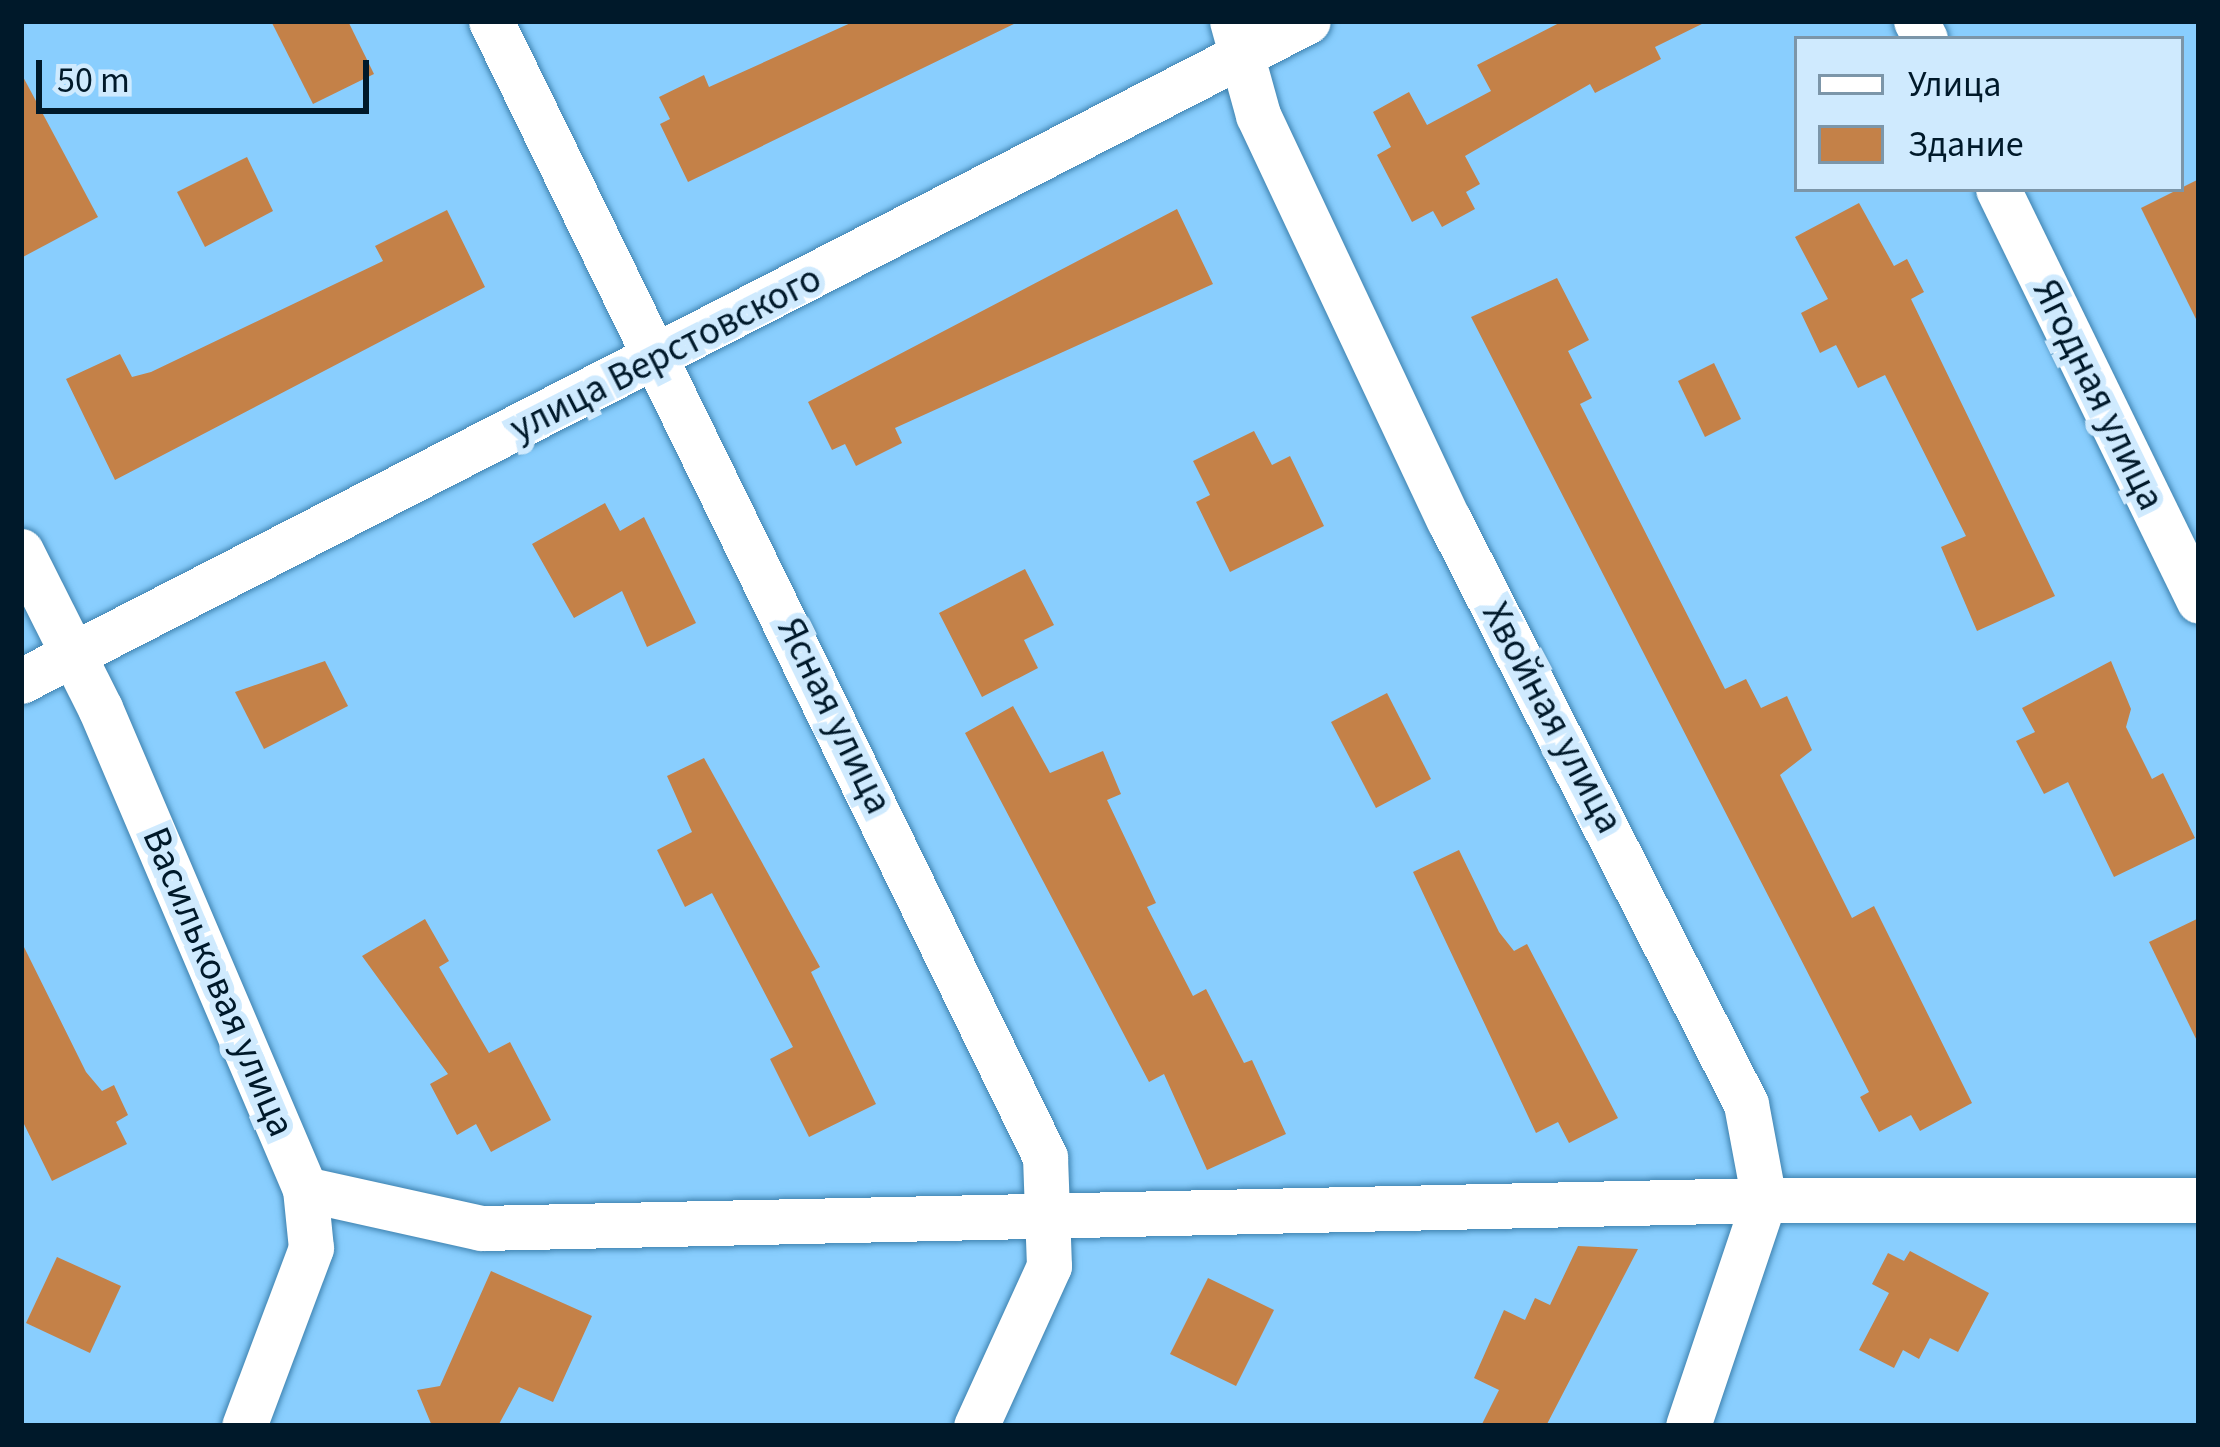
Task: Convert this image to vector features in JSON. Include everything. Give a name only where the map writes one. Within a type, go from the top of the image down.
[{"type":"street","name":"Ясная улица","points":[[491,21],[991,1035],[1045,1157],[1053,1219],[1037,1301],[976,1426]]},
{"type":"street","name":"улица Верстовского","points":[[21,681],[658,358],[1235,40],[1308,21]]},
{"type":"street","name":"Хвойная улица","points":[[1235,40],[1449,520],[1711,1022],[1746,1104],[1764,1200],[1688,1426]]},
{"type":"street","name":"Ягодная улица","points":[[1999,192],[2199,601]]},
{"type":"street","name":"Васильковая улица","points":[[21,551],[72,654],[305,1189],[311,1248],[244,1426]]},
{"type":"street","points":[[305,1189],[481,1228],[1764,1200],[2199,1200]]},
{"type":"building","points":[[271,21],[348,21],[374,74],[313,104]]},
{"type":"building","points":[[855,21],[1020,21],[688,182],[660,124],[670,119],[659,97],[704,75],[709,87]]},
{"type":"building","points":[[1563,21],[1708,21],[1655,47],[1661,59],[1595,93],[1590,84],[1465,156],[1480,184],[1466,192],[1475,209],[1442,227],[1433,211],[1412,222],[1377,155],[1391,147],[1373,112],[1409,92],[1427,125],[1491,91],[1477,65]]},
{"type":"building","points":[[21,73],[98,217],[21,258]]},
{"type":"building","points":[[247,157],[273,211],[205,247],[177,192]]},
{"type":"building","points":[[2199,179],[2199,325],[2141,208],[2173,192],[2184,192],[2184,186]]},
{"type":"building","points":[[1859,203],[1894,266],[1907,259],[1924,292],[1911,299],[2055,596],[1977,631],[1941,547],[1966,536],[1885,375],[1858,388],[1836,345],[1820,353],[1801,313],[1828,299],[1795,237]]},
{"type":"building","points":[[1177,209],[1213,284],[895,428],[902,443],[856,466],[845,444],[832,450],[808,402]]},
{"type":"building","points":[[447,210],[485,287],[115,480],[66,379],[120,354],[132,377],[151,372],[383,261],[375,246]]},
{"type":"building","points":[[1557,278],[1589,340],[1568,351],[1592,398],[1580,404],[1725,689],[1746,679],[1761,708],[1787,696],[1812,750],[1780,775],[1852,918],[1874,906],[1972,1103],[1920,1131],[1911,1115],[1879,1132],[1860,1097],[1869,1092],[1471,317]]},
{"type":"building","points":[[1714,363],[1741,419],[1705,437],[1678,381]]},
{"type":"building","points":[[1254,431],[1272,465],[1290,456],[1324,526],[1230,572],[1196,502],[1210,495],[1193,461]]},
{"type":"building","points":[[605,503],[620,531],[644,517],[696,623],[647,647],[622,591],[574,618],[532,544]]},
{"type":"building","points":[[1025,569],[1054,625],[1024,640],[1038,668],[982,697],[939,613]]},
{"type":"building","points":[[325,661],[348,706],[264,749],[235,692]]},
{"type":"building","points":[[2111,661],[2131,709],[2126,727],[2152,779],[2163,773],[2195,838],[2114,877],[2068,782],[2044,794],[2016,741],[2035,732],[2022,708]]},
{"type":"building","points":[[1387,693],[1431,779],[1376,808],[1331,722]]},
{"type":"building","points":[[1013,706],[1050,773],[1103,751],[1121,794],[1107,800],[1156,903],[1147,907],[1193,996],[1206,989],[1244,1063],[1252,1060],[1286,1134],[1207,1170],[1164,1074],[1149,1082],[965,733]]},
{"type":"building","points":[[704,758],[820,967],[811,972],[876,1104],[809,1137],[770,1059],[793,1047],[712,893],[685,907],[657,850],[692,832],[667,776]]},
{"type":"building","points":[[1459,850],[1499,932],[1514,951],[1527,944],[1618,1118],[1569,1143],[1558,1122],[1536,1133],[1413,872]]},
{"type":"building","points":[[2199,918],[2199,1045],[2149,942]]},
{"type":"building","points":[[425,919],[449,961],[439,967],[489,1053],[510,1042],[551,1120],[491,1152],[476,1124],[457,1135],[430,1084],[448,1074],[362,956]]},
{"type":"building","points":[[21,941],[86,1072],[102,1091],[114,1085],[128,1115],[116,1122],[127,1144],[52,1181],[21,1118]]},
{"type":"building","points":[[1578,1246],[1638,1249],[1546,1426],[1481,1426],[1499,1390],[1474,1378],[1504,1310],[1525,1320],[1535,1298],[1550,1305]]},
{"type":"building","points":[[1910,1251],[1989,1293],[1958,1352],[1930,1338],[1919,1359],[1903,1350],[1894,1368],[1859,1350],[1889,1293],[1872,1284],[1888,1253],[1904,1261]]},
{"type":"building","points":[[57,1257],[121,1286],[90,1353],[26,1323]]},
{"type":"building","points":[[491,1271],[592,1316],[553,1402],[519,1387],[498,1426],[432,1426],[417,1390],[440,1386]]},
{"type":"building","points":[[1208,1278],[1274,1310],[1236,1386],[1170,1354]]}]
